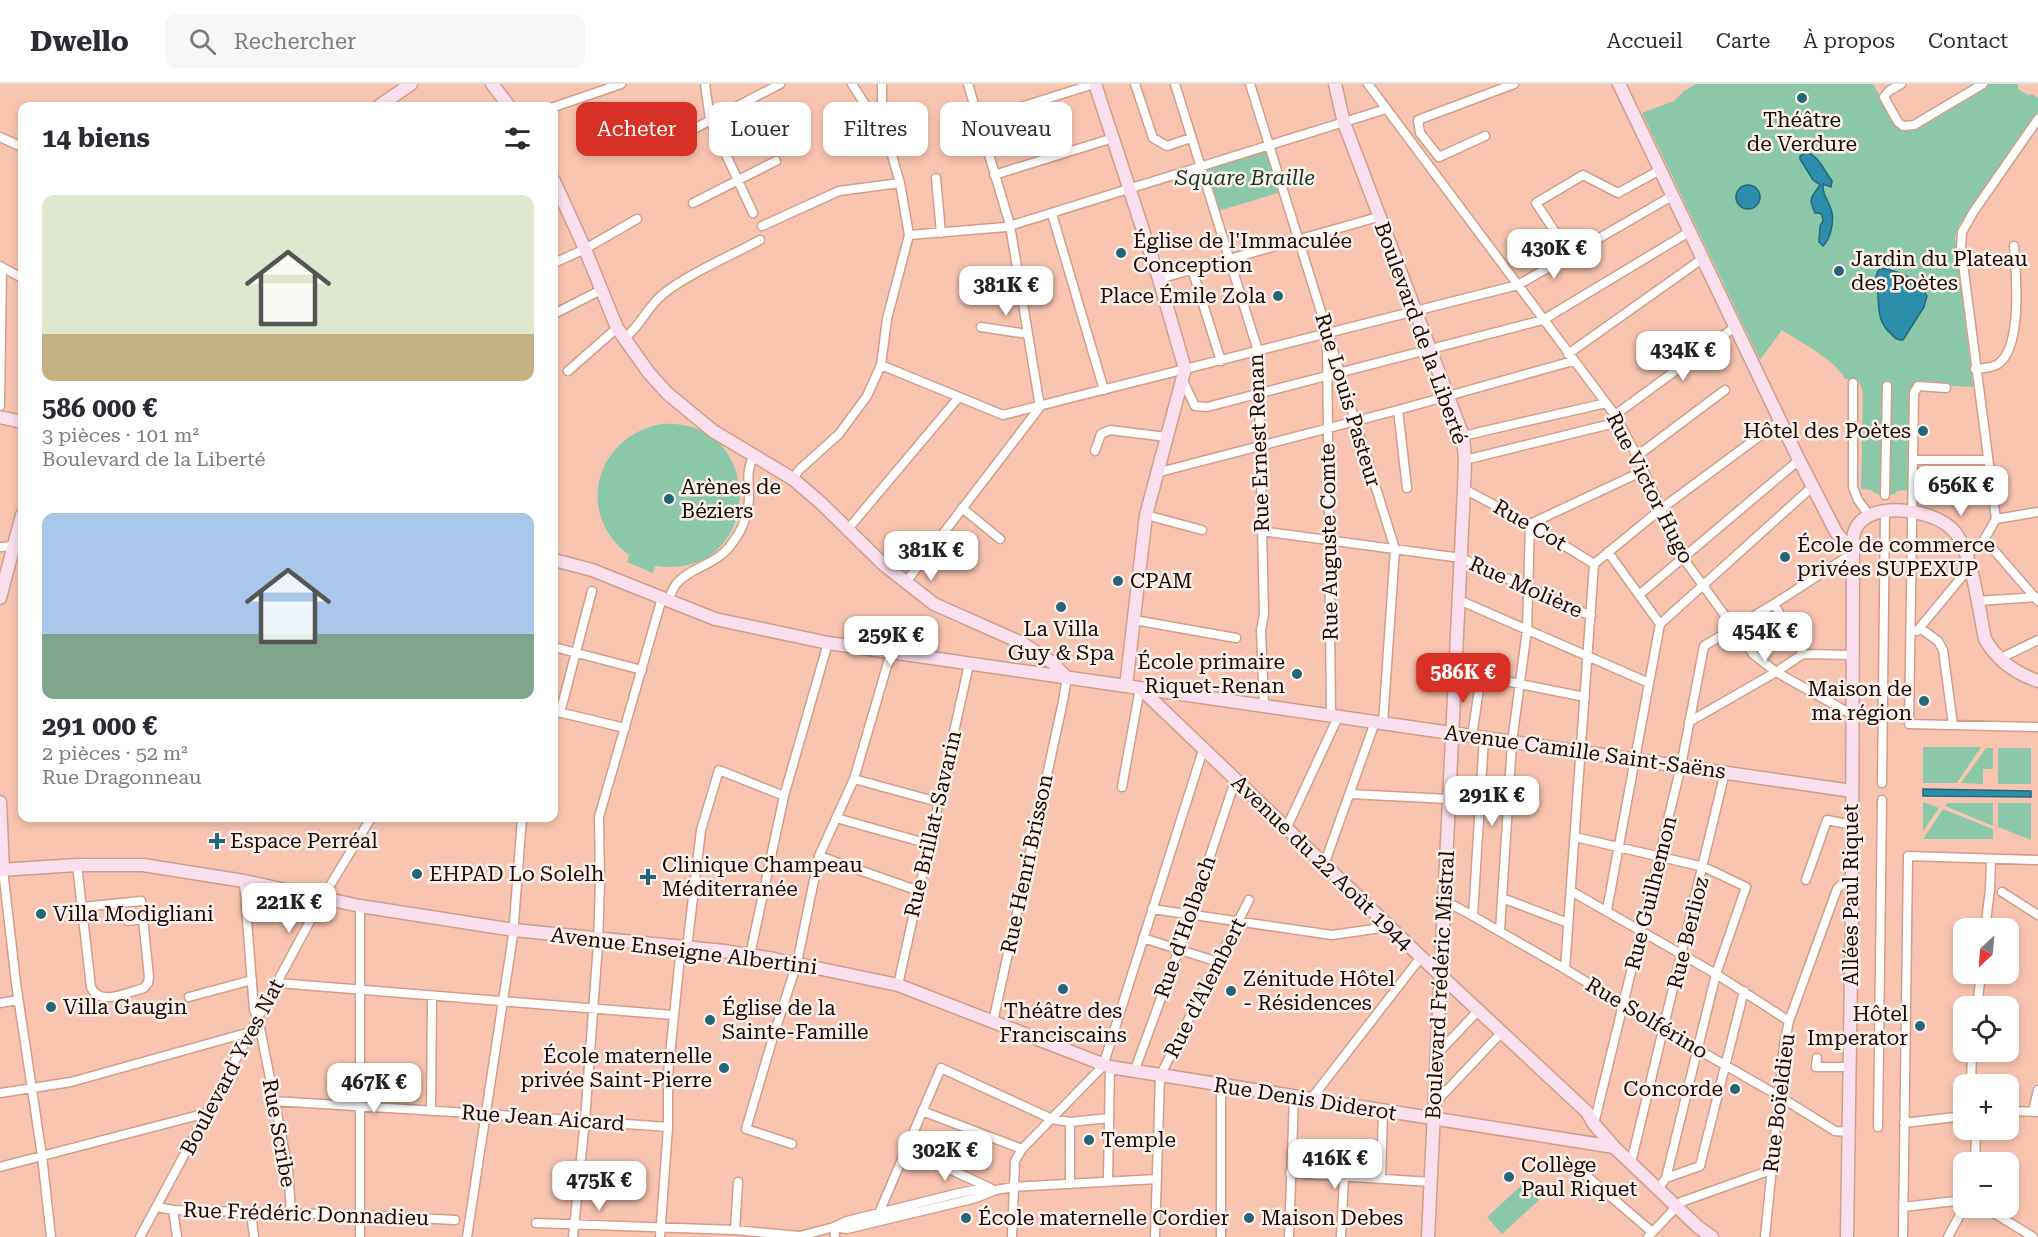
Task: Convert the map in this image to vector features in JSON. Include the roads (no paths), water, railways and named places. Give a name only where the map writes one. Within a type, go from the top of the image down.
[{"type":"main road","points":[[385,102],[411,84]]},
{"type":"main road","points":[[492,84],[506,102]]},
{"type":"main road","points":[[1094,84],[1159,279],[1183,374],[1146,515],[1126,686]]},
{"type":"main road","name":"Boulevard de la Liberté","points":[[1335,84],[1344,123],[1378,217],[1463,436],[1464,489],[1452,733]]},
{"type":"main road","points":[[1618,84],[1812,487],[1836,532],[1852,553]]},
{"type":"main road","points":[[558,190],[617,328],[649,374],[667,393],[713,431],[793,479],[883,564],[934,604],[1022,643],[1053,663],[1067,678]]},
{"type":"main road","points":[[0,417],[18,421]]},
{"type":"main road","points":[[1836,532],[1848,533],[1856,529],[1869,515],[1876,512],[1927,514],[1943,522],[1953,530],[1968,560],[1985,639],[1999,658],[2012,669],[2038,681]]},
{"type":"main road","name":"Allées Paul Riquet","points":[[1847,1237],[1852,875],[1852,553],[1856,529]]},
{"type":"main road","points":[[0,598],[18,530]]},
{"type":"main road","name":"Avenue Camille Saint-Saëns","points":[[558,561],[592,570],[731,624],[828,643],[1852,791]]},
{"type":"main road","name":"Avenue du 22 Août 1944","points":[[1140,688],[1235,781],[1587,1112],[1614,1147],[1675,1206],[1712,1237]]},
{"type":"main road","name":"Boulevard Frédéric Mistral","points":[[1428,1237],[1452,733]]},
{"type":"main road","points":[[0,802],[2,870]]},
{"type":"main road","name":"Avenue Enseigne Albertini","points":[[2,870],[77,865],[143,865],[244,881],[360,906],[514,930],[684,947],[797,963],[898,985],[1107,1066]]},
{"type":"main road","name":"Rue Denis Diderot","points":[[1107,1066],[1614,1147]]},
{"type":"street","points":[[558,106],[621,84]]},
{"type":"street","points":[[705,84],[709,113]]},
{"type":"street","points":[[745,102],[780,84]]},
{"type":"street","points":[[852,84],[864,102]]},
{"type":"street","points":[[882,84],[883,102]]},
{"type":"street","points":[[968,84],[974,102]]},
{"type":"street","points":[[1036,102],[1094,84]]},
{"type":"street","points":[[1135,84],[1153,138],[1167,146],[1191,138]]},
{"type":"street","name":"Rue Ernest Renan","points":[[1175,84],[1258,351],[1264,706]]},
{"type":"street","name":"Rue Louis Pasteur","points":[[1250,84],[1395,549],[1379,723],[1324,865]]},
{"type":"street","name":"Rue Victor Hugo","points":[[1368,84],[1617,419],[1637,456],[1683,558],[1753,654],[1776,672],[1853,715]]},
{"type":"street","points":[[1485,136],[1439,157],[1420,133],[1418,120],[1514,84]]},
{"type":"street","points":[[1901,84],[1884,97],[1898,122],[1903,126],[1914,125],[1983,84]]},
{"type":"street","points":[[909,235],[1010,225],[1052,214],[1386,109]]},
{"type":"street","points":[[1911,640],[1985,540],[1996,519],[1961,248],[1962,232],[1975,209],[2038,119]]},
{"type":"street","points":[[0,137],[18,145]]},
{"type":"street","points":[[994,175],[1113,138]]},
{"type":"street","points":[[727,156],[753,213]]},
{"type":"street","points":[[793,479],[799,470],[839,434],[867,396],[881,365],[887,319],[909,235],[900,183],[892,156]]},
{"type":"street","points":[[906,582],[1040,407],[1010,225],[989,156]]},
{"type":"street","points":[[693,203],[776,161]]},
{"type":"street","points":[[1571,255],[1536,203],[1583,175],[1618,193],[1660,170]]},
{"type":"street","points":[[936,178],[941,233]]},
{"type":"street","points":[[762,226],[839,191],[900,183]]},
{"type":"street","points":[[881,365],[1002,415],[1040,407],[1104,390],[1183,374],[1221,361],[1327,332],[1518,285],[1672,196]]},
{"type":"street","points":[[1052,214],[1104,390]]},
{"type":"street","points":[[1159,279],[1378,217]]},
{"type":"street","points":[[558,261],[585,249],[638,219]]},
{"type":"street","points":[[1174,407],[1182,404],[1207,406],[1542,320],[1689,232]]},
{"type":"street","points":[[625,338],[633,331],[649,307],[668,290],[760,240]]},
{"type":"street","points":[[1976,369],[1997,365],[2005,357],[2013,342],[2018,288],[2014,246]]},
{"type":"street","points":[[1156,473],[1398,410],[1571,357],[1701,259]]},
{"type":"street","points":[[0,406],[1,267],[18,276]]},
{"type":"street","points":[[1192,269],[1221,361]]},
{"type":"street","points":[[558,312],[601,290]]},
{"type":"street","points":[[981,327],[1027,334]]},
{"type":"street","points":[[1465,460],[1617,419],[1735,327]]},
{"type":"street","points":[[568,371],[617,328]]},
{"type":"street","name":"Rue Auguste Comte","points":[[1327,332],[1326,377],[1334,716]]},
{"type":"street","points":[[1183,374],[1195,406]]},
{"type":"street","points":[[1853,383],[1853,487],[1861,506],[1869,515]]},
{"type":"street","points":[[1885,495],[1887,386]]},
{"type":"street","points":[[1946,388],[1918,386],[1914,393],[1909,724],[2038,727]]},
{"type":"street","points":[[1637,456],[1725,390]]},
{"type":"street","points":[[848,529],[959,397]]},
{"type":"street","points":[[1463,436],[1605,403]]},
{"type":"street","points":[[1398,410],[1407,488]]},
{"type":"street","points":[[1565,969],[1594,564],[1661,509],[1780,421]]},
{"type":"street","points":[[1095,451],[1101,434],[1110,430],[1166,437]]},
{"type":"street","points":[[573,1237],[585,1120],[598,939],[599,818],[665,599],[681,579],[714,561],[733,543],[747,513],[748,473],[753,457]]},
{"type":"street","points":[[1914,459],[1988,460]]},
{"type":"street","points":[[1639,596],[1799,460]]},
{"type":"street","points":[[1500,931],[1512,742],[1527,630],[1530,524],[1643,471]]},
{"type":"street","points":[[1607,910],[1660,624],[1812,487]]},
{"type":"street","name":"Rue Cot","points":[[1464,489],[1530,524],[1594,564]]},
{"type":"street","points":[[962,508],[1000,539]]},
{"type":"street","points":[[1882,783],[1885,512]]},
{"type":"street","points":[[1996,519],[2038,512]]},
{"type":"street","points":[[1146,515],[1202,530]]},
{"type":"street","name":"Rue Molière","points":[[1261,531],[1461,558],[1591,616]]},
{"type":"street","points":[[1985,540],[2037,599]]},
{"type":"street","points":[[0,546],[14,546]]},
{"type":"street","points":[[1608,552],[1660,624]]},
{"type":"street","name":"Rue Guilhemon","points":[[1594,1124],[1681,766],[1704,646],[1852,553]]},
{"type":"street","points":[[558,705],[592,591]]},
{"type":"street","points":[[1977,601],[2037,599]]},
{"type":"street","points":[[1459,600],[1649,683]]},
{"type":"street","points":[[1774,604],[1803,654]]},
{"type":"street","points":[[1134,620],[1236,638]]},
{"type":"street","points":[[1920,627],[1938,641],[1943,650],[1953,725]]},
{"type":"street","points":[[1999,658],[2038,640]]},
{"type":"street","points":[[750,955],[784,795],[828,643]]},
{"type":"street","points":[[558,648],[642,670]]},
{"type":"street","points":[[792,1144],[746,1129],[797,963],[819,856],[854,779],[891,652]]},
{"type":"street","points":[[1689,722],[1803,654],[1853,655]]},
{"type":"street","name":"Rue Brillat-Savarin","points":[[898,985],[969,664]]},
{"type":"street","points":[[1455,671],[1585,697]]},
{"type":"street","points":[[1473,915],[1481,676]]},
{"type":"street","name":"Rue Henri Brisson","points":[[993,1022],[1067,678]]},
{"type":"street","points":[[1122,787],[1140,688]]},
{"type":"street","points":[[558,712],[625,728]]},
{"type":"street","points":[[1286,829],[1334,716]]},
{"type":"street","points":[[1108,1181],[1107,1066],[1143,938],[1203,750]]},
{"type":"street","points":[[660,1237],[673,1015],[701,830],[719,770],[784,795]]},
{"type":"street","name":"Rue Berlioz","points":[[1631,1163],[1683,955],[1725,772]]},
{"type":"street","points":[[854,779],[938,802]]},
{"type":"street","name":"Rue d'Holbach","points":[[1134,1072],[1179,949],[1235,781]]},
{"type":"street","points":[[1350,794],[1449,799]]},
{"type":"street","points":[[1878,1127],[1882,800]]},
{"type":"street","points":[[836,818],[929,844]]},
{"type":"street","points":[[1806,880],[1827,820],[1852,825]]},
{"type":"street","name":"Boulevard Yves Nat","points":[[140,1237],[323,897],[370,822]]},
{"type":"street","points":[[467,1237],[514,930],[522,822]]},
{"type":"street","points":[[1575,837],[1704,867],[1746,887],[1716,974],[1666,1178],[1658,1189]]},
{"type":"street","points":[[819,856],[919,891]]},
{"type":"street","points":[[1903,1237],[1908,856],[2038,860]]},
{"type":"street","points":[[1986,918],[1990,890],[1990,859]]},
{"type":"street","points":[[77,865],[91,987],[95,994],[102,997],[107,998],[144,988],[149,980],[143,919],[128,921]]},
{"type":"street","points":[[2,870],[51,1237]]},
{"type":"street","name":"Rue Boïeldieu","points":[[1765,1237],[1777,1095],[1789,1021],[1837,889],[1852,875]]},
{"type":"street","name":"Rue Scribe","points":[[244,881],[254,1010],[258,1018],[288,1169],[291,1212]]},
{"type":"street","points":[[1571,891],[1716,974],[1789,1021]]},
{"type":"street","points":[[2002,892],[2038,915]]},
{"type":"street","points":[[1502,898],[1568,923]]},
{"type":"street","name":"Rue d'Alembert","points":[[1160,1076],[1249,900]]},
{"type":"street","points":[[82,907],[141,901]]},
{"type":"street","name":"Rue Solférino","points":[[1444,903],[1449,903],[1473,915],[1835,1131],[1850,1132]]},
{"type":"street","points":[[360,906],[360,1237]]},
{"type":"street","points":[[1152,909],[1332,935],[1381,928],[1386,924]]},
{"type":"street","points":[[1143,938],[1218,962]]},
{"type":"street","points":[[1311,1099],[1421,957]]},
{"type":"street","points":[[189,997],[252,980]]},
{"type":"street","points":[[278,983],[673,1015]]},
{"type":"street","points":[[1666,1178],[1700,1166],[1744,991]]},
{"type":"street","points":[[431,1111],[432,997]]},
{"type":"street","points":[[0,1003],[18,1000]]},
{"type":"street","points":[[1436,1055],[1478,1011]]},
{"type":"street","points":[[0,1093],[71,1082],[250,1032]]},
{"type":"street","points":[[1434,1104],[1501,1033]]},
{"type":"street","points":[[1817,1058],[1816,1067],[1850,1067]]},
{"type":"street","points":[[1012,1237],[1015,1161],[1022,1149],[1107,1066]]},
{"type":"street","points":[[879,1213],[941,1068],[1052,1119],[1070,1122],[1109,1119]]},
{"type":"street","points":[[1155,1237],[1160,1076]]},
{"type":"street","points":[[1221,1086],[1221,1237]]},
{"type":"street","points":[[2019,1111],[2035,1112],[2038,1090]]},
{"type":"street","points":[[1289,1237],[1294,1097]]},
{"type":"street","name":"Rue Jean Aicard","points":[[273,1101],[668,1127]]},
{"type":"street","points":[[922,1111],[1022,1149]]},
{"type":"street","points":[[1381,1179],[1383,1111]]},
{"type":"street","points":[[0,1167],[207,1113]]},
{"type":"street","points":[[1904,1123],[1953,1117]]},
{"type":"street","points":[[1070,1122],[1070,1184]]},
{"type":"street","points":[[906,1149],[996,1190]]},
{"type":"street","points":[[1582,1172],[1650,1234],[1681,1202],[1770,1170]]},
{"type":"street","points":[[1290,1173],[1431,1182]]},
{"type":"street","points":[[1341,1237],[1344,1177]]},
{"type":"street","points":[[536,1222],[735,1230],[798,1236],[834,1227],[847,1221],[966,1191],[1157,1179]]},
{"type":"street","points":[[735,1230],[738,1182]]},
{"type":"street","points":[[834,1227],[847,1229],[976,1198],[996,1190]]},
{"type":"street","points":[[1903,1207],[1953,1201]]},
{"type":"street","name":"Rue Frédéric Donnadieu","points":[[157,1207],[173,1210],[291,1212],[455,1220]]},
{"type":"street","points":[[173,1210],[177,1237]]},
{"type":"street","points":[[251,1211],[254,1237]]},
{"type":"street","points":[[1948,1237],[1958,1218]]},
{"type":"street","points":[[2002,1218],[2033,1237]]},
{"type":"street","points":[[834,1227],[835,1237]]},
{"type":"water","points":[[1807,152],[1818,160],[1832,181],[1831,187],[1823,184],[1831,209],[1832,226],[1823,246],[1819,242],[1822,215],[1815,213],[1811,201],[1820,185],[1813,180],[1800,159],[1800,156]]},
{"type":"water","points":[[1748,185],[1756,189],[1760,197],[1756,205],[1748,209],[1740,205],[1736,197],[1740,189]]},
{"type":"water","points":[[1881,268],[1907,277],[1919,285],[1927,296],[1924,307],[1903,340],[1891,334],[1880,316],[1876,277]]},
{"type":"water","points":[[1923,789],[2031,791],[2031,797],[1923,796]]},
{"type":"place","name":"Théâtre de Verdure","points":[[1802,98]]},
{"type":"place","name":"Église de l'Immaculée Conception","points":[[1121,253]]},
{"type":"place","name":"Jardin du Plateau des Poètes","points":[[1839,271]]},
{"type":"place","name":"Place Émile Zola","points":[[1278,296]]},
{"type":"place","name":"Hôtel des Poètes","points":[[1923,431]]},
{"type":"place","name":"Arènes de Béziers","points":[[669,499]]},
{"type":"place","name":"École de commerce privées SUPEXUP","points":[[1785,557]]},
{"type":"place","name":"CPAM","points":[[1118,581]]},
{"type":"place","name":"La Villa Guy & Spa","points":[[1061,607]]},
{"type":"place","name":"École primaire Riquet-Renan","points":[[1297,674]]},
{"type":"place","name":"Maison de ma région","points":[[1924,701]]},
{"type":"place","name":"Espace Perréal","points":[[217,841]]},
{"type":"place","name":"EHPAD Lo Solelh","points":[[417,874]]},
{"type":"place","name":"Clinique Champeau Méditerranée","points":[[648,877]]},
{"type":"place","name":"Villa Modigliani","points":[[41,914]]},
{"type":"place","name":"Théâtre des Franciscains","points":[[1063,989]]},
{"type":"place","name":"Zénitude Hôtel - Résidences","points":[[1231,991]]},
{"type":"place","name":"Villa Gaugin","points":[[51,1007]]},
{"type":"place","name":"Église de la Sainte-Famille","points":[[710,1020]]},
{"type":"place","name":"Hôtel Imperator","points":[[1920,1026]]},
{"type":"place","name":"École maternelle privée Saint-Pierre","points":[[724,1068]]},
{"type":"place","name":"Concorde","points":[[1735,1089]]},
{"type":"place","name":"Temple","points":[[1089,1140]]},
{"type":"place","name":"Collège Paul Riquet","points":[[1509,1177]]},
{"type":"place","name":"École maternelle Cordier","points":[[966,1218]]},
{"type":"place","name":"Maison Debes","points":[[1249,1218]]},
{"type":"park label","name":"Square Braille","points":[[1245,178]]}]
